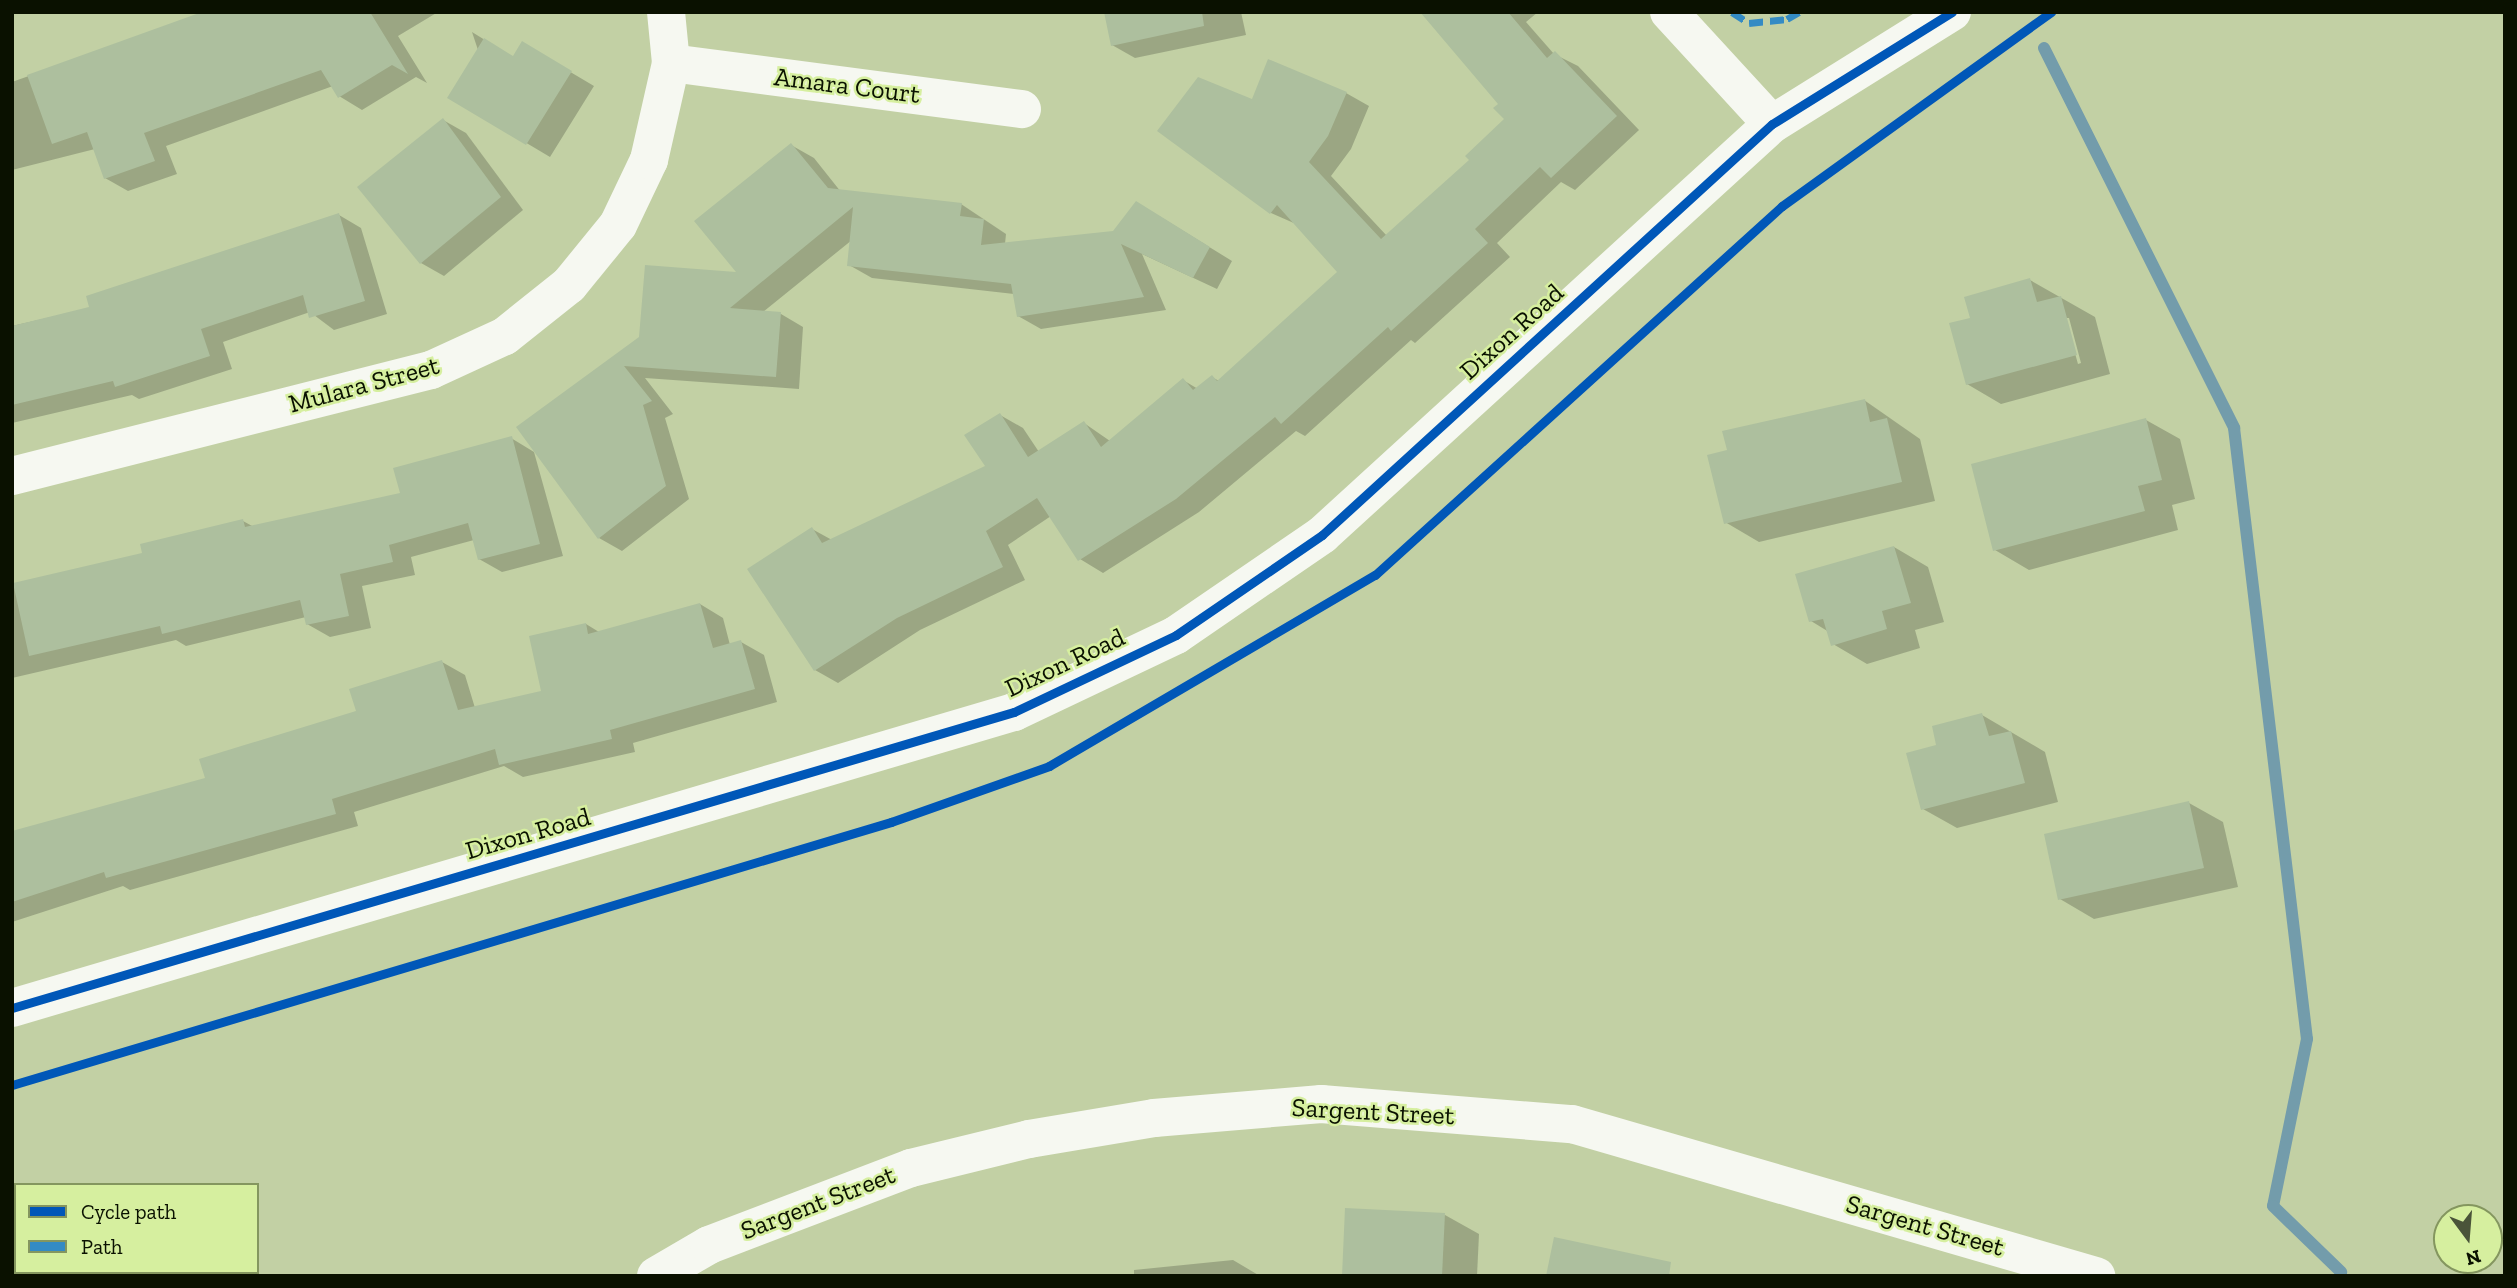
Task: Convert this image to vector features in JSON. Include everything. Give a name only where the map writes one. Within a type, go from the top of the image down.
[{"type":"street","name":"Mulara Street","points":[[12,476],[431,370],[505,336],[569,285],[618,225],[649,160],[671,62],[666,12]]},
{"type":"street","points":[[1669,12],[1772,124]]},
{"type":"street","name":"Dixon Road","points":[[12,1008],[1014,712],[1176,635],[1322,535],[1772,124],[1952,12]]},
{"type":"street","name":"Amara Court","points":[[671,62],[1023,108]]},
{"type":"street","name":"Sargent Street","points":[[656,1276],[709,1245],[911,1168],[1029,1139],[1142,1120],[1321,1104],[1572,1125],[2096,1276]]},
{"type":"building","points":[[202,12],[370,12],[408,74],[392,65],[338,98],[321,70],[144,133],[155,161],[104,179],[87,132],[52,144],[27,75]]},
{"type":"building","points":[[1104,12],[1202,12],[1204,26],[1111,46]]},
{"type":"building","points":[[1420,12],[1508,12],[1547,58],[1555,51],[1617,116],[1551,178],[1540,167],[1475,229],[1488,243],[1391,331],[1388,327],[1281,424],[1275,417],[1176,499],[1078,561],[1037,498],[986,531],[1003,567],[897,618],[814,671],[747,569],[812,527],[822,543],[985,466],[964,435],[1000,413],[1028,457],[1084,421],[1101,447],[1183,378],[1193,390],[1212,375],[1217,381],[1337,272],[1277,205],[1270,214],[1157,131],[1198,77],[1252,99],[1268,59],[1347,92],[1328,136],[1309,162],[1381,239],[1469,160],[1465,156],[1504,119],[1493,108],[1498,104]]},
{"type":"building","points":[[484,38],[513,56],[522,41],[572,71],[526,145],[447,98]]},
{"type":"building","points":[[443,118],[501,197],[420,264],[357,187]]},
{"type":"building","points":[[791,143],[828,188],[962,203],[960,216],[984,219],[981,245],[1113,231],[1136,201],[1210,247],[1193,278],[1121,244],[1144,297],[1017,317],[1011,284],[847,266],[853,207],[730,308],[781,312],[776,377],[624,366],[652,401],[643,405],[666,486],[598,539],[516,427],[639,337],[645,265],[736,272],[694,221]]},
{"type":"building","points":[[339,213],[365,301],[309,318],[303,295],[201,329],[210,356],[115,387],[113,381],[12,405],[12,326],[89,307],[86,296]]},
{"type":"building","points":[[2030,278],[2037,302],[2061,296],[2077,355],[1966,385],[1949,323],[1970,318],[1964,297]]},
{"type":"building","points":[[1865,399],[1870,422],[1887,418],[1902,482],[1724,524],[1707,455],[1727,450],[1722,431]]},
{"type":"building","points":[[2146,418],[2162,480],[2138,486],[2145,511],[1993,551],[1971,464]]},
{"type":"building","points":[[512,436],[540,544],[478,560],[468,523],[389,545],[393,562],[340,574],[349,616],[306,625],[300,600],[162,634],[160,626],[29,656],[13,583],[142,553],[140,544],[243,519],[245,527],[400,493],[393,468]]},
{"type":"building","points":[[1894,546],[1911,603],[1882,611],[1887,629],[1831,646],[1823,619],[1809,622],[1795,574]]},
{"type":"building","points":[[700,603],[713,648],[741,640],[755,689],[610,730],[612,739],[499,765],[495,749],[332,799],[336,814],[106,878],[104,872],[12,902],[12,831],[205,778],[199,759],[356,711],[349,689],[442,660],[458,710],[541,691],[529,636],[586,623],[588,634]]},
{"type":"building","points":[[1982,713],[1989,736],[2011,731],[2025,783],[1921,810],[1906,753],[1936,745],[1932,726]]},
{"type":"building","points":[[2189,801],[2204,868],[2058,900],[2044,834]]},
{"type":"building","points":[[1345,1208],[1445,1213],[1442,1276],[1342,1276]]},
{"type":"building","points":[[1554,1237],[1671,1262],[1669,1276],[1546,1276]]},
{"type":"waterway","points":[[2044,48],[2234,428],[2307,1039],[2273,1206],[2341,1272]]},
{"type":"marked path","points":[[1732,12],[1749,23],[1787,19],[1799,12]]},
{"type":"cycle path","points":[[12,1008],[1014,712],[1176,635],[1322,535],[1772,124],[1952,12]]},
{"type":"cycle path","points":[[12,1085],[891,822],[1049,766],[1375,575],[1782,206],[2051,12]]}]
